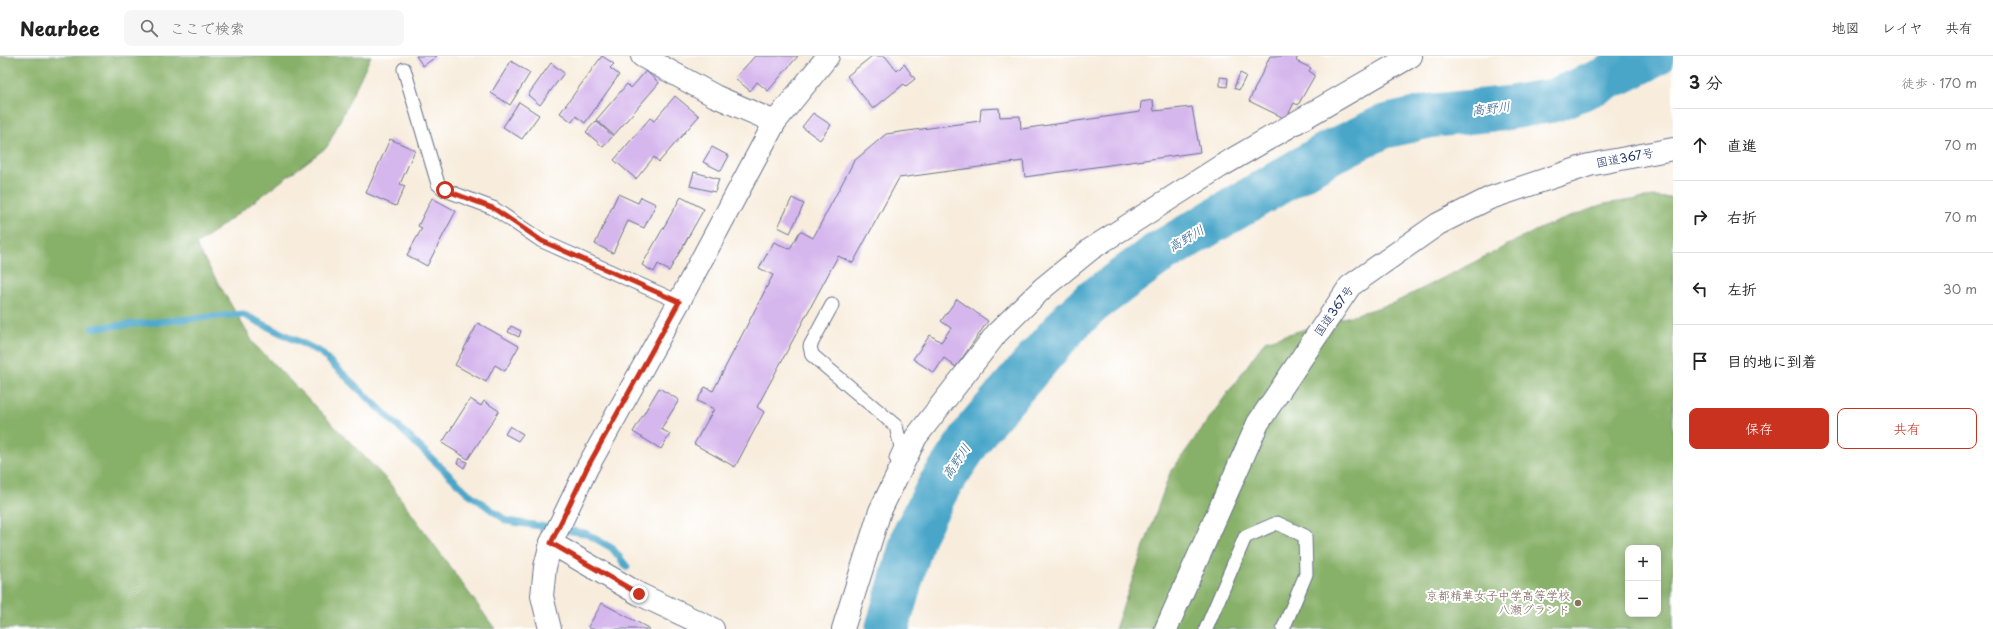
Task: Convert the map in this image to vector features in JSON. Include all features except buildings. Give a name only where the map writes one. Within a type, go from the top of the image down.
[{"type":"main road","points":[[642,56],[715,96],[774,122]]},
{"type":"main road","points":[[550,629],[542,596],[545,567],[551,543],[587,468],[679,302],[774,122],[828,56]]},
{"type":"main road","points":[[843,629],[880,511],[916,437],[997,333],[1043,288],[1091,249],[1221,166],[1411,56]]},
{"type":"main road","name":"国道367号","points":[[1166,629],[1258,422],[1350,286],[1438,224],[1490,198],[1589,165],[1673,149]]},
{"type":"main road","points":[[551,543],[639,594],[713,629]]},
{"type":"lane","points":[[404,69],[438,184],[445,190],[493,208],[542,241],[679,302]]},
{"type":"lane","points":[[832,305],[810,346],[812,355],[896,426],[900,436],[901,447],[880,493],[880,511]]},
{"type":"lane","points":[[1206,629],[1244,537],[1277,523],[1305,536],[1306,574],[1283,629]]},
{"type":"green space","points":[[0,56],[371,56],[327,147],[196,245],[254,344],[388,481],[495,629],[0,629]]},
{"type":"green space","points":[[1653,197],[1673,198],[1673,629],[1115,629],[1170,473],[1265,341],[1394,303],[1541,228],[1604,204]]},
{"type":"waterway","name":"高野川","points":[[887,629],[914,535],[939,486],[978,428],[1071,321],[1092,302],[1156,255],[1327,154],[1383,127],[1430,116],[1508,108],[1555,100],[1619,73],[1653,56]]},
{"type":"waterway","points":[[92,328],[242,314],[320,352],[468,493],[507,521],[585,533],[612,548],[627,567]]},
{"type":"place","name":"京都精華女子中学高等学校 八瀬グランド","points":[[1578,603]]},
{"type":"route","points":[[445,190],[493,208],[542,241],[679,302],[587,468],[551,543],[639,594]]}]
